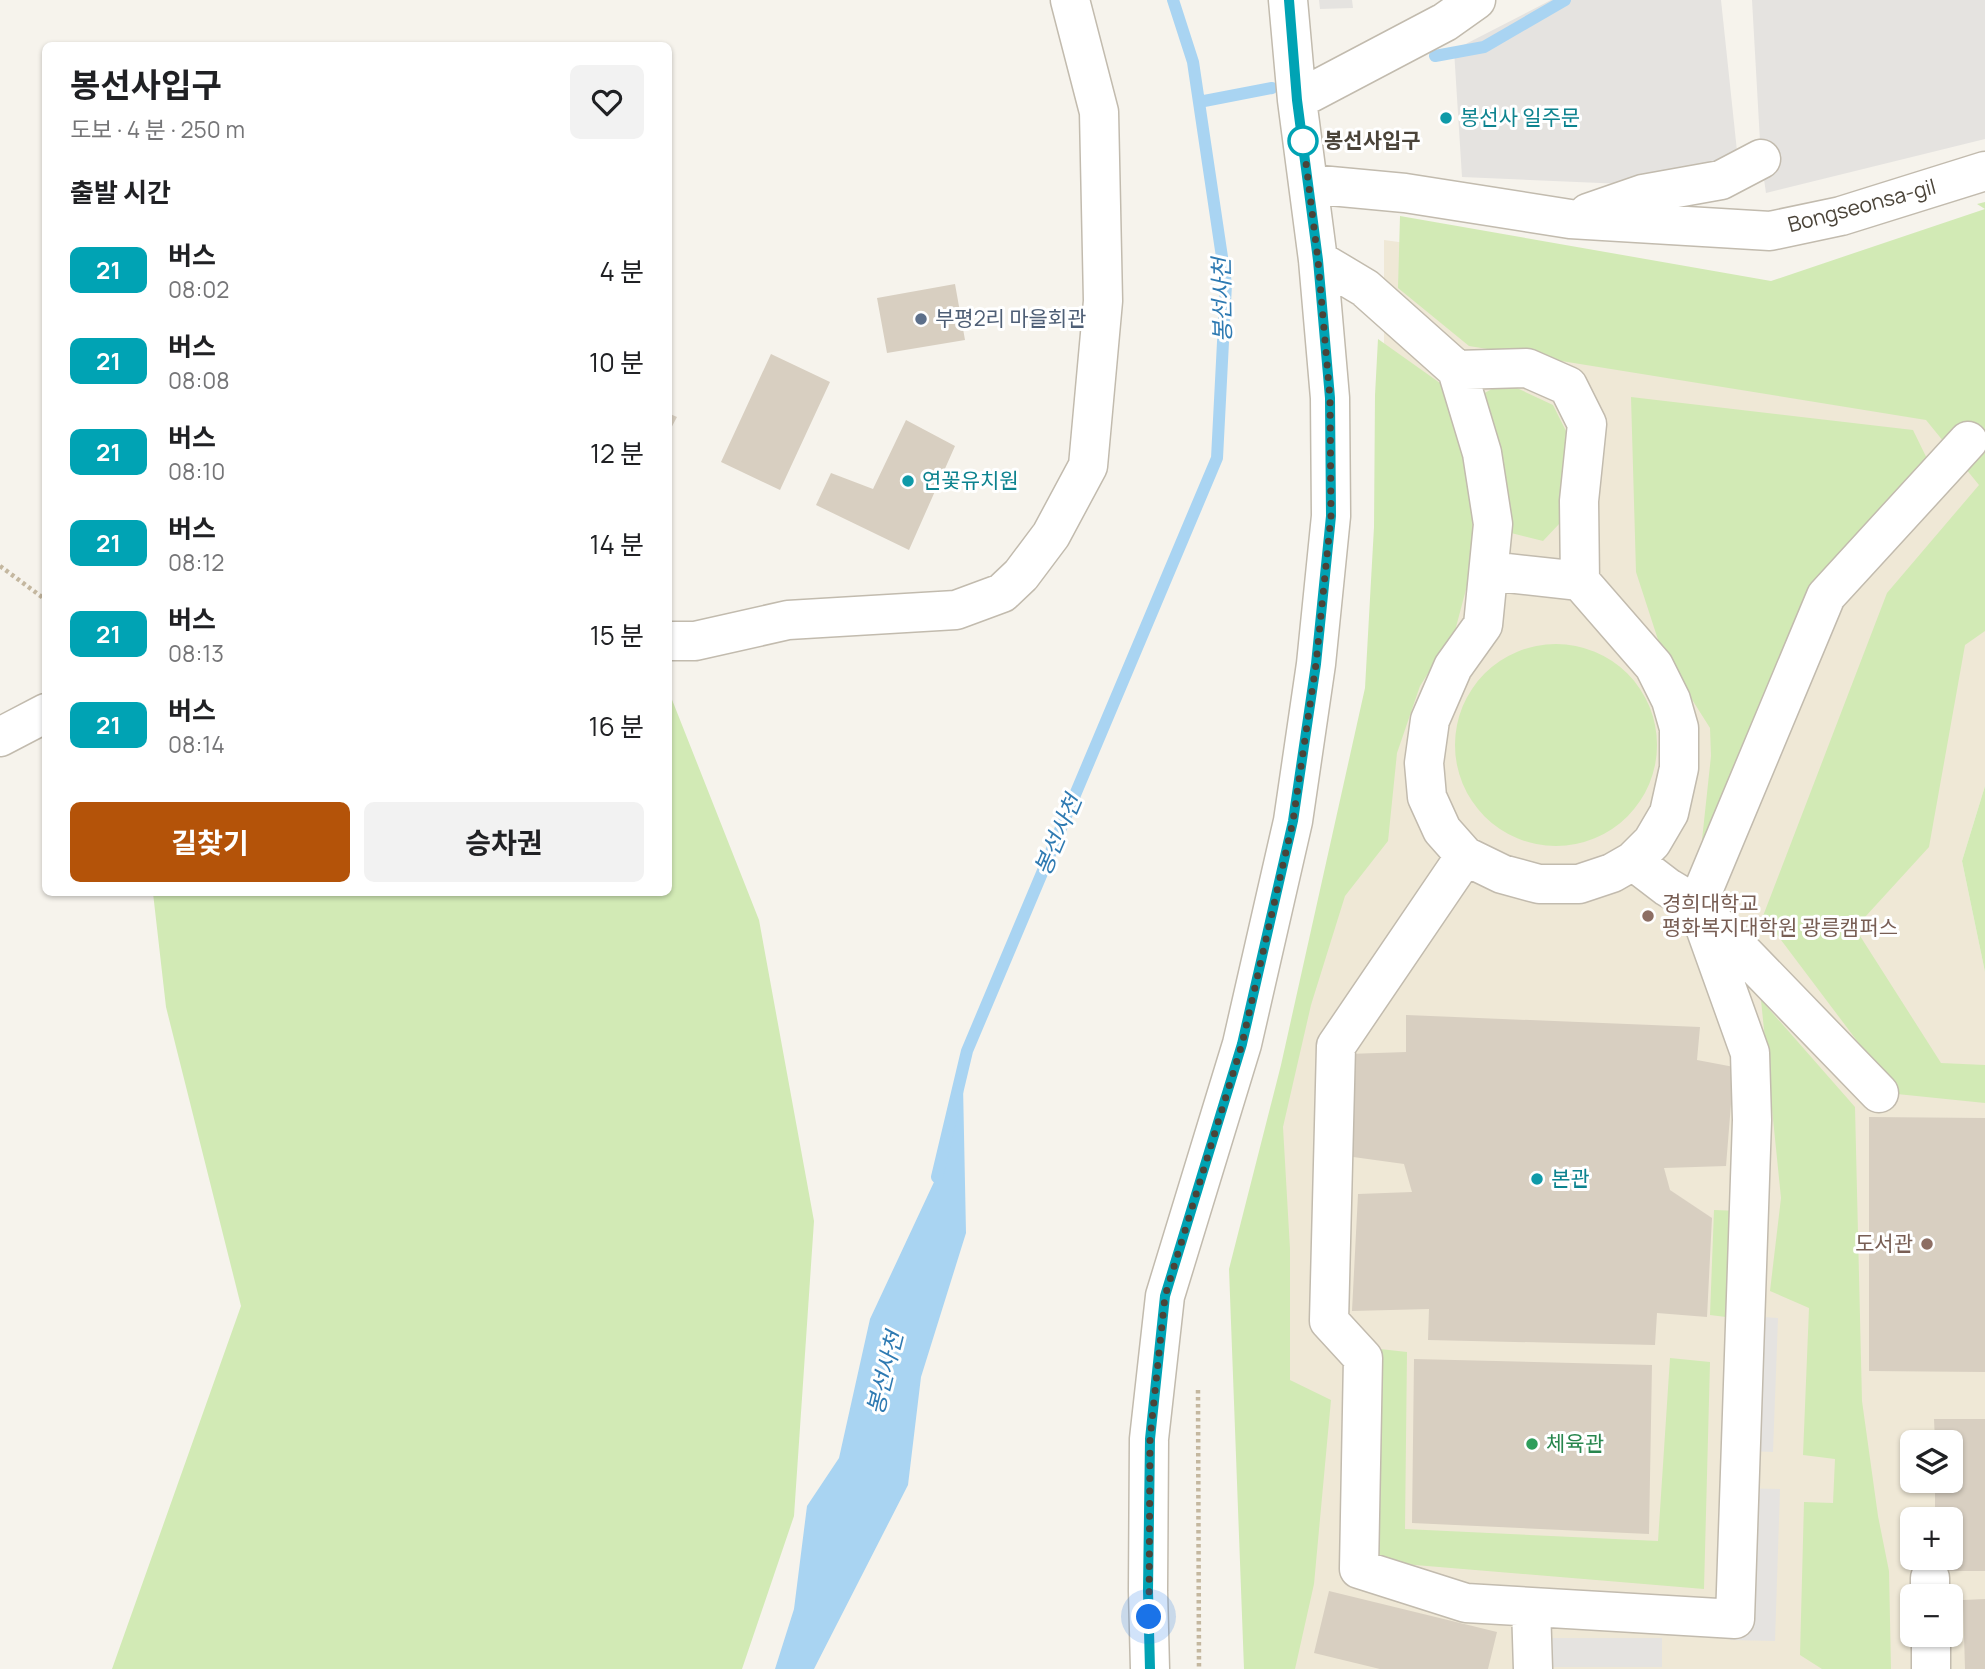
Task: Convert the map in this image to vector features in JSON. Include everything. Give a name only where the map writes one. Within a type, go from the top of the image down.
[{"type":"street","points":[[672,641],[695,641],[788,620],[956,610],[1002,593],[1021,575],[1051,535],[1088,467],[1103,301],[1100,112],[1070,0]]},
{"type":"street","points":[[1150,1669],[1150,1439],[1165,1296],[1242,1044],[1293,821],[1316,664],[1331,516],[1330,398],[1318,260],[1297,100],[1289,0]]},
{"type":"street","points":[[1297,100],[1445,22],[1476,0]]},
{"type":"street","name":"Bongseonsa-gil","points":[[1570,219],[1643,194],[1721,180],[1761,159]]},
{"type":"street","name":"Bongseonsa-gil","points":[[1309,184],[1405,193],[1570,219],[1770,231],[1841,216],[1985,171]]},
{"type":"street","points":[[1318,260],[1365,288],[1457,370],[1482,453],[1493,524],[1483,625],[1453,667],[1430,720],[1424,763],[1427,797],[1442,830],[1465,856],[1502,874],[1539,884],[1579,884],[1612,873],[1633,861],[1652,842],[1669,813],[1679,768],[1679,729],[1671,700],[1654,666],[1580,581],[1579,501],[1587,424],[1568,386],[1528,368],[1457,370]]},
{"type":"street","points":[[1465,856],[1336,1046],[1329,1321],[1363,1358],[1359,1569],[1466,1603],[1735,1619],[1752,1120],[1750,1053],[1697,905],[1826,597],[1968,442]]},
{"type":"street","points":[[1489,571],[1580,581]]},
{"type":"street","points":[[0,737],[42,715]]},
{"type":"street","points":[[1633,861],[1667,887],[1697,905],[1879,1093]]},
{"type":"street","points":[[1531,1607],[1533,1669]]},
{"type":"street","points":[[1931,1647],[1931,1669]]},
{"type":"path","points":[[0,566],[42,597]]},
{"type":"shaded area","points":[[1319,0],[1352,0],[1353,8],[1320,9]]},
{"type":"shaded area","points":[[1551,0],[1721,0],[1741,189],[1462,177],[1454,50]]},
{"type":"shaded area","points":[[1752,0],[1985,0],[1985,139],[1766,193],[1761,159]]},
{"type":"shaded area","name":"경희대학교 평화복지대학원 광릉캠퍼스","points":[[1985,230],[1985,786],[1962,861],[1985,972],[1985,1669],[1273,1669],[1250,1261],[1372,685],[1384,560],[1384,240],[1781,294]]},
{"type":"shaded area","points":[[1733,1315],[1778,1318],[1773,1452],[1728,1450]]},
{"type":"shaded area","points":[[1734,1488],[1780,1489],[1775,1641],[1730,1640]]},
{"type":"shaded area","points":[[1550,1638],[1662,1638],[1662,1667],[1550,1667]]},
{"type":"green space","points":[[1985,209],[1985,631],[1965,645],[1929,847],[1855,928],[1941,1063],[1985,1065],[1985,1103],[1897,1094],[1763,916],[1887,593],[1979,485],[1926,420],[1469,346],[1398,288],[1400,216],[1771,281]]},
{"type":"green space","points":[[1378,339],[1440,383],[1475,493],[1469,578],[1455,631],[1420,686],[1397,753],[1388,841],[1345,896],[1311,1005],[1283,1127],[1290,1249],[1290,1380],[1331,1400],[1314,1584],[1295,1669],[1244,1669],[1229,1269],[1281,1065],[1365,688],[1374,527]]},
{"type":"green space","points":[[1504,382],[1553,405],[1567,433],[1560,523],[1543,541],[1507,532],[1476,398]]},
{"type":"green space","points":[[1631,397],[1913,430],[1935,475],[1812,620],[1721,863],[1702,840],[1711,756],[1710,728],[1662,652],[1636,572]]},
{"type":"green space","points":[[1556,644],[1595,652],[1612,661],[1627,674],[1640,689],[1649,706],[1657,745],[1649,784],[1640,801],[1627,816],[1612,829],[1595,838],[1556,846],[1517,838],[1500,829],[1485,816],[1472,801],[1463,784],[1455,745],[1463,706],[1472,689],[1485,674],[1500,661],[1517,652]]},
{"type":"green space","points":[[672,700],[759,920],[814,1221],[794,1516],[742,1669],[112,1669],[241,1306],[166,1007],[153,896],[672,896]]},
{"type":"green space","points":[[1985,786],[1985,972],[1962,861]]},
{"type":"green space","points":[[1761,1000],[1855,1107],[1862,1401],[1878,1516],[1889,1571],[1891,1669],[1822,1669],[1800,1655],[1804,1502],[1833,1503],[1835,1459],[1803,1455],[1809,1308],[1770,1291],[1781,1198]]},
{"type":"green space","points":[[1714,1210],[1741,1211],[1734,1318],[1710,1315]]},
{"type":"green space","points":[[1380,1349],[1407,1352],[1405,1529],[1658,1541],[1670,1358],[1710,1362],[1704,1589],[1379,1562]]},
{"type":"water","points":[[963,1085],[966,1233],[921,1377],[908,1485],[814,1669],[775,1669],[794,1609],[807,1506],[839,1458],[870,1319],[934,1182]]},
{"type":"building","name":"부평2리 마을회관","points":[[955,284],[965,340],[887,353],[877,298]]},
{"type":"building","points":[[771,354],[830,382],[780,490],[721,462]]},
{"type":"building","name":"연꽃유치원","points":[[906,420],[955,446],[909,550],[816,505],[831,473],[873,489]]},
{"type":"building","name":"본관","points":[[1406,1015],[1700,1027],[1697,1060],[1734,1067],[1726,1166],[1664,1168],[1670,1190],[1712,1218],[1707,1317],[1657,1313],[1655,1345],[1428,1340],[1429,1309],[1352,1311],[1358,1194],[1412,1192],[1404,1164],[1346,1156],[1348,1054],[1406,1052]]},
{"type":"building","name":"도서관","points":[[1869,1117],[1985,1118],[1985,1372],[1869,1371]]},
{"type":"building","name":"체육관","points":[[1414,1359],[1652,1365],[1649,1534],[1412,1523]]},
{"type":"building","points":[[1934,1419],[1985,1419],[1985,1571],[1936,1571],[1963,1570],[1963,1507],[1935,1507],[1935,1493],[1963,1493],[1963,1430],[1934,1430]]},
{"type":"building","points":[[1329,1591],[1497,1632],[1488,1669],[1380,1669],[1314,1653]]},
{"type":"building","points":[[1985,1599],[1985,1669],[1965,1669],[1963,1600]]},
{"type":"waterway","name":"봉선사천","points":[[937,1177],[967,1051],[1217,458],[1226,284],[1193,62],[1173,0]]},
{"type":"waterway","points":[[1435,56],[1484,47],[1565,0]]},
{"type":"waterway","points":[[1199,102],[1272,88]]},
{"type":"bus line","name":"21","points":[[1150,1669],[1150,1439],[1165,1296],[1242,1044],[1293,821],[1316,664],[1331,516],[1330,398],[1318,260],[1297,100],[1289,0]]},
{"type":"place","name":"봉선사 일주문","points":[[1446,118]]},
{"type":"place","name":"봉선사입구","points":[[1303,141]]},
{"type":"place","name":"부평2리 마을회관","points":[[921,319]]},
{"type":"place","name":"연꽃유치원","points":[[908,481]]},
{"type":"place","name":"경희대학교 평화복지대학원 광릉캠퍼스","points":[[1648,916]]},
{"type":"place","name":"본관","points":[[1537,1179]]},
{"type":"place","name":"도서관","points":[[1927,1244]]},
{"type":"place","name":"체육관","points":[[1532,1444]]},
{"type":"route","points":[[1149,1617],[1150,1439],[1165,1296],[1242,1044],[1293,821],[1316,664],[1331,516],[1330,398],[1318,260],[1303,141]]}]
